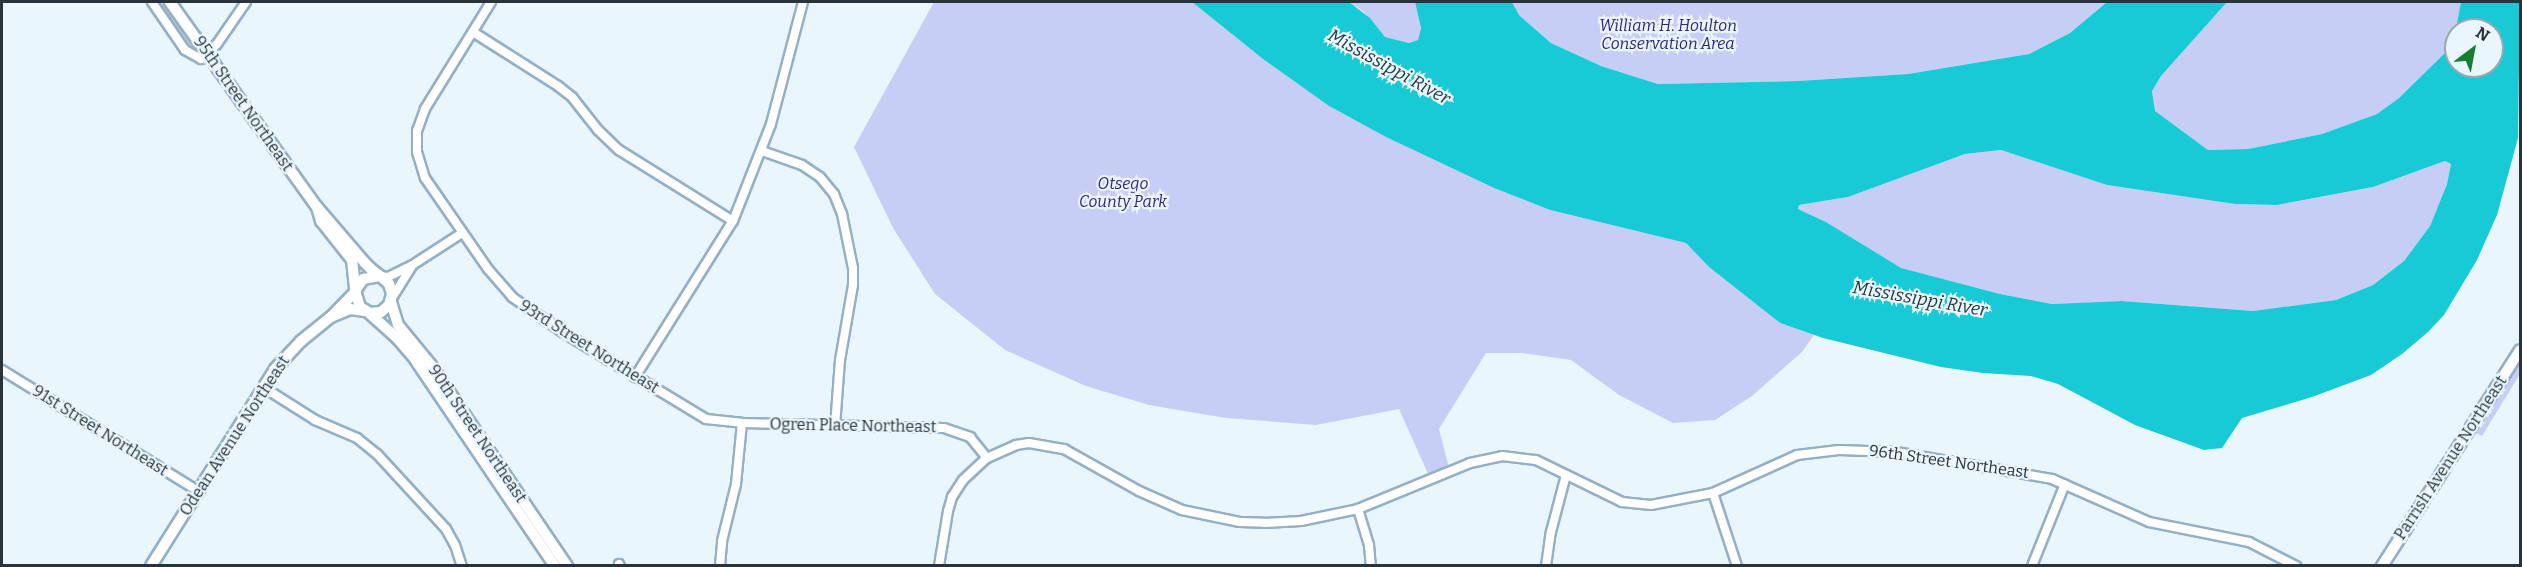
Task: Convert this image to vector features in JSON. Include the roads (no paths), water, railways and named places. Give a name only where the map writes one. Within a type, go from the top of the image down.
[{"type":"main road","name":"95th Street Northeast","points":[[170,2],[317,207]]},
{"type":"main road","points":[[317,207],[365,263],[391,289],[391,301],[381,312],[366,311],[357,301],[352,260],[321,221],[317,207]]},
{"type":"main road","points":[[355,291],[363,279],[380,276]]},
{"type":"main road","name":"Odean Avenue Northeast","points":[[152,566],[263,387],[292,350],[331,317],[338,306],[355,291]]},
{"type":"main road","name":"90th Street Northeast","points":[[391,301],[398,325],[431,365],[567,566]]},
{"type":"main road","name":"Odean Avenue Northeast","points":[[331,317],[350,309],[366,311]]},
{"type":"main road","name":"90th Street Northeast","points":[[366,311],[397,338],[412,355],[555,566]]},
{"type":"main road","name":"Parrish Avenue Northeast","points":[[2382,566],[2520,350]]},
{"type":"street","points":[[152,2],[185,50],[201,59],[208,54],[246,2]]},
{"type":"street","points":[[380,276],[388,276],[411,266],[462,233],[425,178],[419,162],[416,142],[425,109],[491,2]]},
{"type":"street","points":[[636,377],[733,221],[762,152],[803,2]]},
{"type":"street","points":[[472,32],[572,97],[598,130],[619,150],[733,221]]},
{"type":"street","points":[[762,152],[810,170],[827,184],[842,213],[853,268],[852,298],[840,360],[835,426]]},
{"type":"street","name":"93rd Street Northeast","points":[[462,233],[512,297],[700,416],[742,423]]},
{"type":"street","points":[[391,301],[399,283],[411,266]]},
{"type":"street","name":"91st Street Northeast","points":[[2,370],[198,491]]},
{"type":"street","points":[[263,387],[315,420],[357,438],[377,454],[446,529],[455,545],[462,566]]},
{"type":"street","points":[[720,566],[722,541],[736,484],[742,423]]},
{"type":"street","name":"Ogren Place Northeast","points":[[742,423],[955,430],[976,442],[987,458]]},
{"type":"street","name":"96th Street Northeast","points":[[939,566],[952,497],[967,474],[987,458],[1016,445],[1049,445],[1078,455],[1139,491],[1168,505],[1240,522],[1301,521],[1358,509],[1484,458],[1502,456],[1526,458],[1622,502],[1641,505],[1665,504],[1713,493],[1797,455],[1846,449],[1896,452],[2024,472],[2065,484],[2149,522],[2249,542],[2296,566]]},
{"type":"street","points":[[1546,566],[1551,532],[1566,475]]},
{"type":"street","points":[[2032,566],[2065,484]]},
{"type":"street","points":[[1713,493],[1737,566]]},
{"type":"street","points":[[1358,509],[1371,566]]},
{"type":"water","name":"Mississippi River","points":[[1192,2],[1349,2],[1370,18],[1385,37],[1409,43],[1418,40],[1421,28],[1415,2],[1512,2],[1519,15],[1551,43],[1601,66],[1658,84],[1798,81],[1908,74],[2029,54],[2070,33],[2107,2],[2227,2],[2161,76],[2152,91],[2155,111],[2208,150],[2248,149],[2322,134],[2377,114],[2399,98],[2444,54],[2444,78],[2504,78],[2504,18],[2458,18],[2461,2],[2520,2],[2518,138],[2497,215],[2477,260],[2444,315],[2402,354],[2371,375],[2312,397],[2242,418],[2222,448],[2204,450],[2135,425],[2058,384],[2031,376],[1941,367],[1823,338],[1780,323],[1709,267],[1686,243],[1550,210],[1494,188],[1386,137],[1329,106],[1263,59]],"holes":[[[2001,150],[2107,185],[2235,204],[2277,205],[2373,187],[2445,161],[2451,164],[2447,184],[2430,226],[2404,261],[2373,285],[2336,300],[2253,311],[2122,301],[2052,304],[2000,294],[1901,268],[1826,222],[1798,209],[1799,205],[1848,197],[1965,154]]]},
{"type":"park label","name":"William H. Houlton Conservation Area","points":[[1668,35]]},
{"type":"park label","name":"Otsego County Park","points":[[1123,193]]}]
